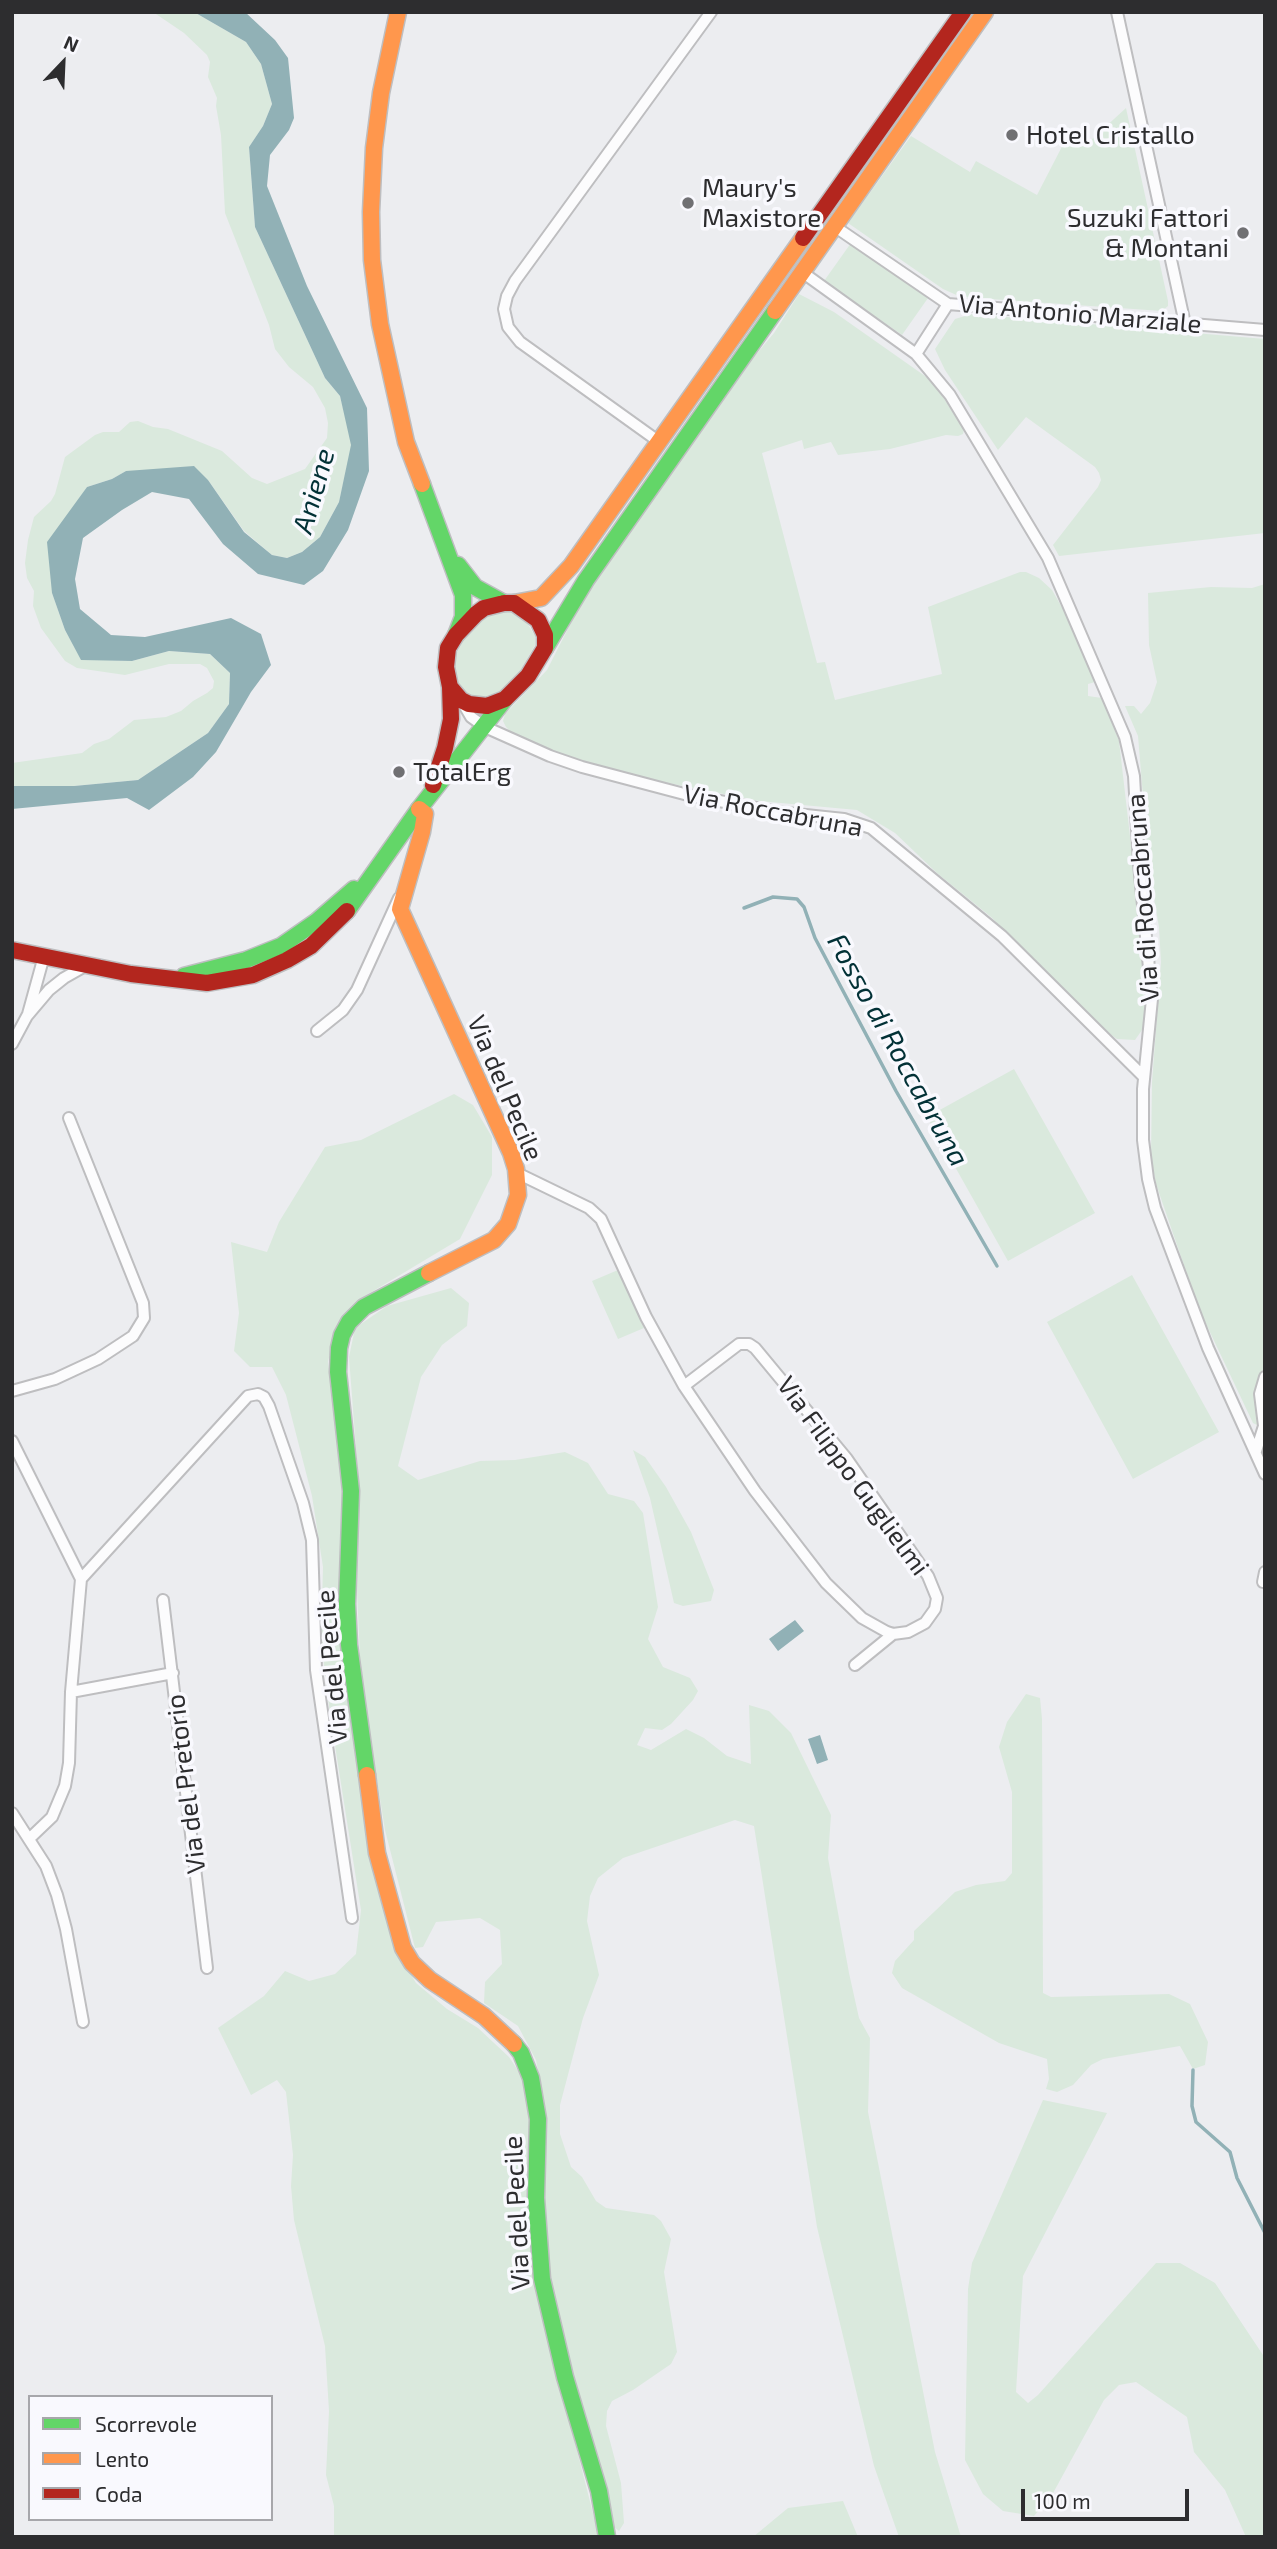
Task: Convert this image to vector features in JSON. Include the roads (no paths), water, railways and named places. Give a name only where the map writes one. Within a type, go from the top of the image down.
[{"type":"main road","points":[[398,12],[377,120],[372,199],[372,260],[384,344],[406,442],[448,549],[464,601],[463,617],[456,635]]},
{"type":"main road","points":[[430,793],[445,748],[451,719],[446,660],[448,648],[456,635],[484,608],[535,600],[556,584],[963,12]]},
{"type":"main road","points":[[12,950],[131,974],[201,982],[253,975],[288,961],[312,946],[331,929],[348,910],[430,793],[505,699],[528,676],[586,580],[985,12]]},
{"type":"main road","points":[[448,549],[475,587],[538,620],[545,635],[545,648]]},
{"type":"main road","points":[[450,687],[461,700],[478,706],[487,706],[505,699]]},
{"type":"main road","name":"Via del Pecile","points":[[419,809],[425,814],[422,832],[400,909],[511,1153],[517,1173],[516,1206],[499,1236],[484,1247],[364,1307],[349,1322],[342,1335],[338,1372],[351,1481],[348,1628],[377,1853],[401,1943],[412,1963],[424,1975],[484,2016],[510,2038],[521,2053],[531,2078],[538,2119],[536,2198],[542,2279],[565,2377],[602,2501],[607,2537]]},
{"type":"street","points":[[658,441],[520,342],[508,327],[504,309],[515,281],[711,12]]},
{"type":"street","points":[[1117,12],[1185,324]]},
{"type":"street","name":"Via Antonio Marziale","points":[[834,226],[948,304],[1265,330]]},
{"type":"street","name":"Via di Roccabruna","points":[[802,272],[916,354],[955,403],[1043,549],[1129,747],[1134,776],[1152,999],[1144,1077],[1145,1163],[1155,1208],[1208,1348],[1265,1474]]},
{"type":"street","points":[[916,354],[948,304]]},
{"type":"street","points":[[461,700],[471,717],[485,727]]},
{"type":"street","name":"Via Roccabruna","points":[[485,727],[550,756],[633,782],[750,807],[853,820],[871,828],[1002,936],[1144,1077]]},
{"type":"street","points":[[317,1031],[343,1010],[353,996],[404,888]]},
{"type":"street","points":[[12,1044],[27,1016],[44,956]]},
{"type":"street","points":[[27,1016],[57,984],[87,965]]},
{"type":"street","points":[[12,1391],[55,1379],[98,1359],[133,1336],[145,1318],[144,1306],[69,1118]]},
{"type":"street","points":[[517,1173],[585,1206],[601,1219],[651,1327],[684,1386],[733,1461],[811,1565],[852,1610],[876,1627],[892,1634],[855,1665]]},
{"type":"street","name":"Via Filippo Guglielmi","points":[[684,1386],[742,1343],[755,1348],[768,1362],[862,1480],[933,1585],[937,1602],[925,1623],[912,1631],[892,1634]]},
{"type":"street","points":[[1256,1451],[1264,1426],[1261,1391],[1265,1377]]},
{"type":"street","name":"Via del Pecile","points":[[81,1579],[248,1396],[258,1394],[264,1397],[303,1503],[312,1540],[316,1670],[352,1918]]},
{"type":"street","points":[[12,1441],[81,1579],[65,1786],[52,1817],[30,1838]]},
{"type":"street","name":"Via del Pretorio","points":[[163,1600],[207,1968]]},
{"type":"street","points":[[71,1692],[173,1674]]},
{"type":"street","points":[[12,1813],[46,1866],[60,1905],[83,2022]]},
{"type":"water","points":[[194,12],[245,12],[275,40],[288,58],[294,118],[289,130],[270,155],[267,186],[307,286],[367,408],[369,471],[348,530],[323,571],[304,585],[258,574],[223,544],[189,499],[152,492],[83,538],[75,579],[80,609],[111,635],[145,637],[231,618],[261,634],[271,665],[251,692],[216,752],[193,777],[149,810],[127,798],[12,809],[12,786],[74,786],[138,780],[208,733],[229,704],[230,673],[210,654],[169,651],[132,661],[81,660],[65,630],[52,593],[47,542],[87,487],[126,471],[194,466],[208,480],[244,532],[272,555],[287,558],[302,552],[320,537],[339,502],[351,445],[340,396],[325,378],[255,227],[249,147],[263,126],[272,104],[261,64],[246,42]]},
{"type":"water","points":[[795,1620],[804,1631],[778,1651],[769,1639]]},
{"type":"water","points":[[820,1735],[828,1760],[817,1764],[808,1739]]},
{"type":"waterway","name":"Fosso di Roccabruna","points":[[744,908],[773,897],[797,899],[804,907],[815,938],[896,1091],[997,1266]]},
{"type":"waterway","name":"Fosso di Roccabruna","points":[[1193,2070],[1192,2106],[1196,2122],[1230,2152],[1237,2178],[1265,2233]]},
{"type":"place","name":"Hotel Cristallo","points":[[1012,135]]},
{"type":"place","name":"Maury's Maxistore","points":[[688,203]]},
{"type":"place","name":"Suzuki Fattori & Montani","points":[[1243,233]]},
{"type":"place","name":"TotalErg","points":[[399,772]]},
{"type":"water label","name":"Aniene","points":[[314,491]]}]
